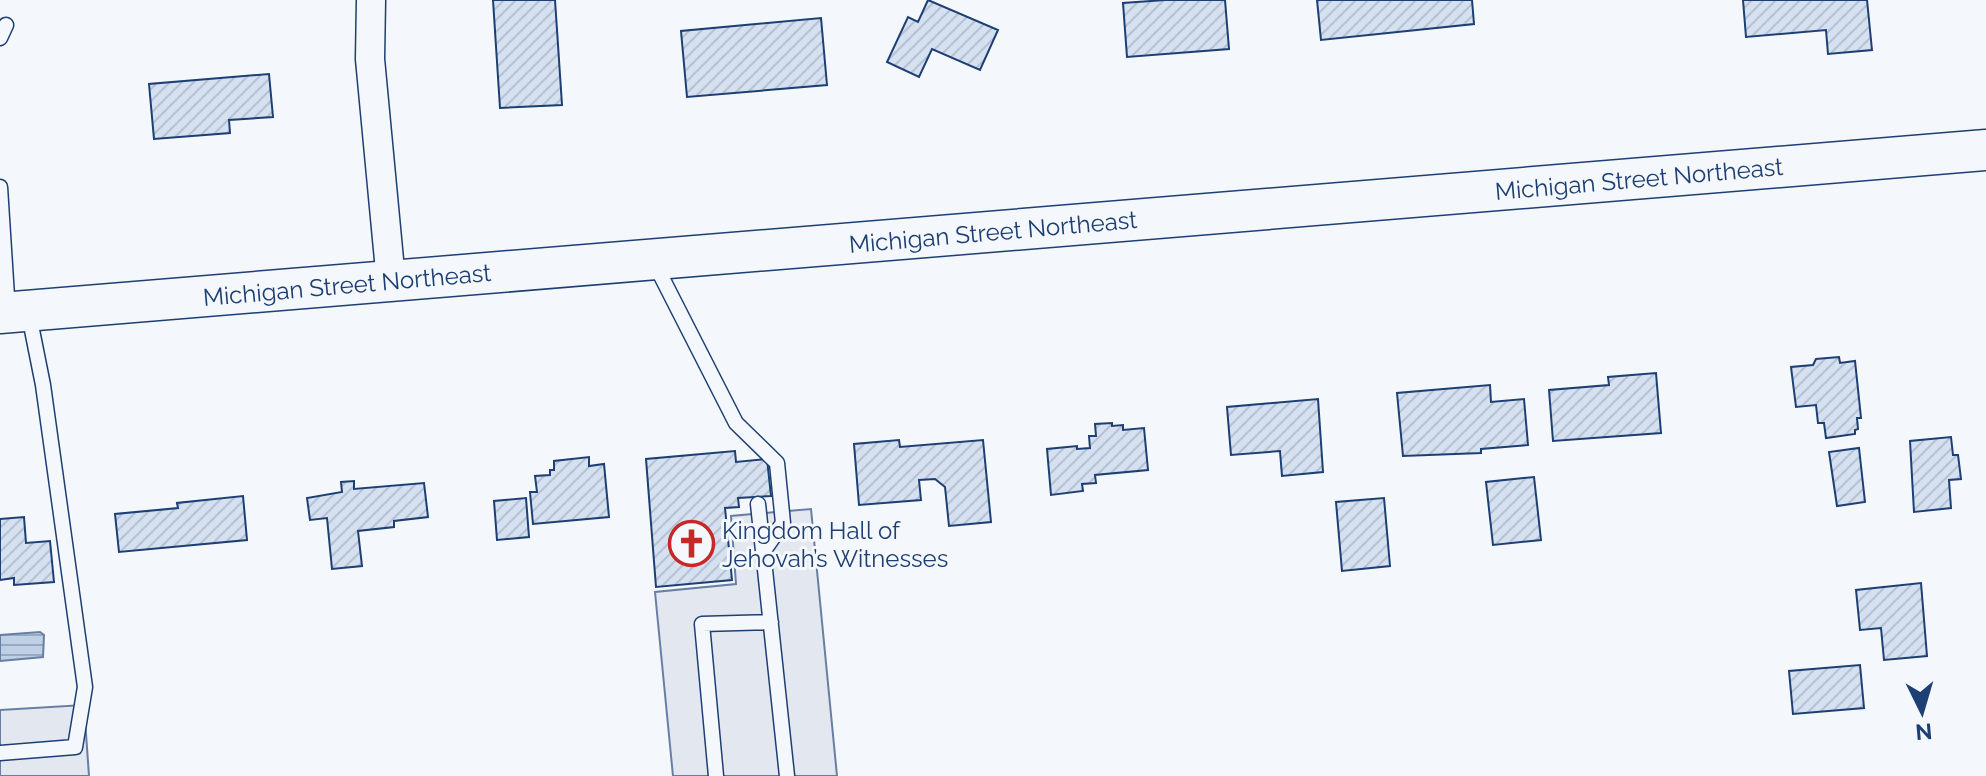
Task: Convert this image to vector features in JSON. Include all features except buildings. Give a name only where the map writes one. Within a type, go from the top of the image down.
[{"type":"main road","name":"Michigan Street Northeast","points":[[12,312],[1986,150]]},
{"type":"street","points":[[371,0],[370,59],[391,281]]},
{"type":"lane","points":[[0,187],[12,312],[43,385],[85,687],[75,747],[0,753]]},
{"type":"lane","points":[[653,260],[736,423],[777,463],[783,523],[763,552]]},
{"type":"lane","points":[[758,504],[787,776]]},
{"type":"lane","points":[[716,776],[702,624],[771,622]]},
{"type":"shaded area","points":[[811,509],[837,776],[673,776],[655,592],[736,584],[731,516]]},
{"type":"shaded area","points":[[84,705],[89,776],[0,776],[0,710]]},
{"type":"water","points":[[40,632],[44,635],[43,657],[0,661],[0,635]]},
{"type":"place","name":"Kingdom Hall of Jehovah’s Witnesses","points":[[691,544]]}]
